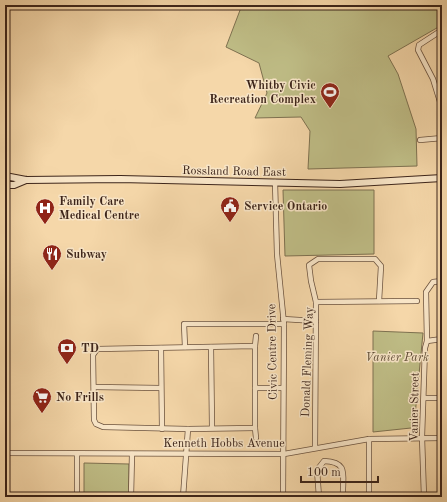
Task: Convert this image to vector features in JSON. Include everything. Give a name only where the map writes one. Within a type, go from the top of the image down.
[{"type":"main road","name":"Rossland Road East","points":[[5,176],[26,180],[340,184],[442,178]]},
{"type":"main road","name":"Rossland Road East","points":[[5,185],[14,185],[26,180]]},
{"type":"street","points":[[442,30],[419,45],[418,50],[440,90],[442,108]]},
{"type":"street","points":[[420,140],[442,138]]},
{"type":"street","name":"Civic Centre Drive","points":[[275,182],[277,254],[284,321],[283,497]]},
{"type":"street","points":[[316,302],[309,265],[318,258],[375,259],[381,266],[379,301]]},
{"type":"street","name":"Vanier Street","points":[[424,497],[422,437],[425,348],[427,341],[426,292],[433,282],[442,281]]},
{"type":"street","name":"Donald Fleming Way","points":[[314,448],[316,302],[416,301]]},
{"type":"street","points":[[185,347],[184,324],[316,320]]},
{"type":"street","points":[[256,336],[256,438]]},
{"type":"street","points":[[427,341],[442,339]]},
{"type":"street","points":[[255,346],[97,348],[93,355],[94,420],[99,427],[162,429],[212,427],[255,428]]},
{"type":"street","points":[[211,347],[212,427]]},
{"type":"street","points":[[161,348],[160,388],[162,429]]},
{"type":"street","points":[[94,387],[160,388]]},
{"type":"street","points":[[255,388],[283,388]]},
{"type":"street","points":[[424,398],[442,398]]},
{"type":"street","points":[[183,497],[185,453],[188,429]]},
{"type":"street","name":"Kenneth Hobbs Avenue","points":[[5,453],[284,454],[369,439],[422,437],[442,438]]},
{"type":"street","points":[[369,439],[369,497]]},
{"type":"street","points":[[77,454],[77,497]]},
{"type":"street","points":[[132,454],[132,497]]},
{"type":"street","points":[[318,497],[317,470],[324,461],[339,464],[342,469],[342,497]]},
{"type":"green space","points":[[242,5],[436,5],[442,11],[442,25],[388,56],[398,74],[416,129],[417,166],[308,169],[310,131],[301,117],[255,118],[267,93],[259,63],[226,47]]},
{"type":"green space","points":[[283,190],[374,190],[374,254],[285,256]]},
{"type":"green space","name":"Vanier Park","points":[[373,331],[423,333],[414,426],[411,428],[373,432]]},
{"type":"green space","points":[[84,463],[129,464],[129,497],[84,497]]},
{"type":"place","name":"Whitby Civic Recreation Complex","points":[[330,109]]},
{"type":"place","name":"Service Ontario","points":[[230,223]]},
{"type":"place","name":"Family Care Medical Centre","points":[[45,225]]},
{"type":"place","name":"Subway","points":[[52,271]]},
{"type":"place","name":"TD","points":[[67,365]]},
{"type":"place","name":"No Frills","points":[[42,414]]}]
